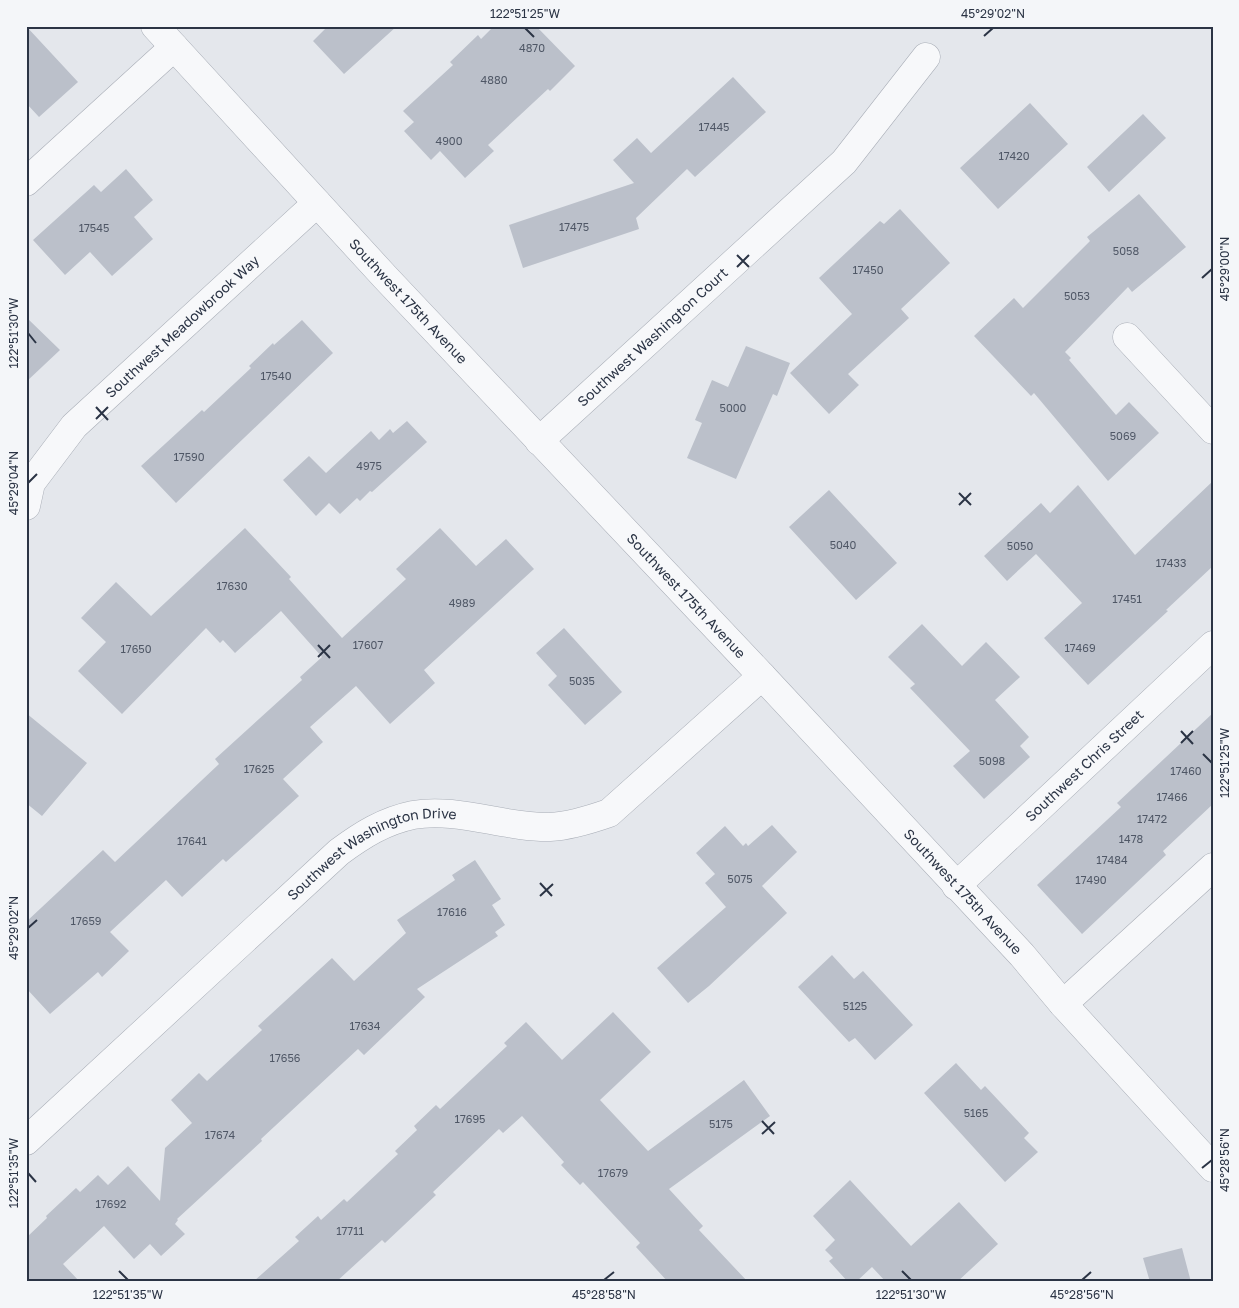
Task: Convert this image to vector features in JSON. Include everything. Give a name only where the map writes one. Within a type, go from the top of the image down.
[{"type":"street","name":"Southwest 175th Avenue","points":[[155,26],[317,203],[1022,955],[1063,1004],[1213,1168]]},
{"type":"street","points":[[26,182],[174,47]]},
{"type":"street","name":"Southwest Washington Court","points":[[540,441],[844,162],[926,57]]},
{"type":"street","name":"Southwest Meadowbrook Way","points":[[26,506],[31,483],[74,426],[317,203]]},
{"type":"street","points":[[1127,337],[1213,430]]},
{"type":"street","name":"Southwest Chris Street","points":[[956,886],[1213,646]]},
{"type":"street","name":"Southwest Washington Drive","points":[[26,1141],[339,852],[363,834],[386,822],[414,815],[437,814],[549,827],[579,823],[609,813],[762,676]]},
{"type":"street","points":[[1063,1004],[1213,867]]},
{"type":"building","points":[[26,26],[78,82],[39,117],[26,103]]},
{"type":"building","points":[[328,26],[397,26],[344,74],[313,41]]},
{"type":"building","points":[[494,26],[536,26],[575,66],[550,91],[548,89],[488,145],[494,151],[465,178],[440,151],[431,160],[404,131],[414,122],[403,111],[453,65],[450,62],[478,35],[481,39]]},
{"type":"building","points":[[733,77],[766,112],[695,177],[687,169],[636,218],[639,229],[523,268],[509,225],[634,183],[613,160],[637,138],[651,153]]},
{"type":"building","points":[[1030,103],[1068,144],[998,209],[960,168]]},
{"type":"building","points":[[1143,114],[1166,138],[1109,192],[1087,167]]},
{"type":"building","points":[[126,169],[153,200],[134,217],[153,239],[112,276],[90,252],[65,275],[33,240],[94,185],[101,192]]},
{"type":"building","points":[[1139,194],[1186,247],[1132,292],[1128,287],[1065,352],[1071,358],[1069,360],[1116,415],[1129,402],[1159,433],[1108,481],[1034,393],[1031,396],[974,336],[1014,298],[1023,308],[1090,241],[1087,237]]},
{"type":"building","points":[[900,209],[950,263],[901,309],[909,318],[848,374],[859,385],[829,414],[790,373],[852,314],[819,278],[880,221],[884,224]]},
{"type":"building","points":[[26,317],[60,350],[26,382]]},
{"type":"building","points":[[302,320],[333,353],[176,503],[141,466],[202,410],[204,412],[251,368],[249,366],[273,343],[274,345]]},
{"type":"building","points":[[746,346],[790,363],[777,396],[773,394],[736,479],[687,458],[702,423],[695,420],[712,380],[728,387]]},
{"type":"building","points":[[407,421],[427,442],[372,492],[370,491],[360,501],[357,498],[340,514],[329,503],[316,516],[283,480],[309,456],[326,473],[371,431],[379,440],[390,429],[393,433]]},
{"type":"building","points":[[1213,481],[1213,566],[1166,610],[1168,611],[1088,685],[1044,638],[1082,603],[1036,554],[1007,581],[984,556],[1041,503],[1050,513],[1078,485],[1135,555]]},
{"type":"building","points":[[829,490],[897,563],[856,600],[789,527]]},
{"type":"building","points":[[245,528],[291,577],[289,579],[342,638],[406,579],[396,569],[440,528],[476,566],[506,539],[534,569],[424,670],[435,683],[390,724],[356,686],[310,727],[323,742],[283,779],[299,796],[226,862],[223,859],[182,897],[166,880],[110,932],[129,951],[102,977],[98,972],[50,1014],[26,988],[26,922],[103,850],[115,862],[219,764],[215,759],[302,680],[300,677],[322,657],[281,611],[235,653],[223,640],[220,643],[206,628],[122,714],[78,671],[106,642],[81,618],[116,582],[151,616]]},
{"type":"building","points":[[922,624],[962,666],[986,642],[1020,677],[995,700],[1029,737],[1020,746],[1030,757],[984,799],[953,766],[970,751],[910,688],[915,684],[888,657]]},
{"type":"building","points":[[564,628],[622,692],[585,725],[548,685],[557,676],[536,653]]},
{"type":"building","points":[[26,713],[87,763],[42,816],[26,803]]},
{"type":"building","points":[[1213,713],[1213,804],[1163,851],[1166,855],[1082,934],[1037,885],[1121,807],[1117,803]]},
{"type":"building","points":[[772,825],[797,852],[762,886],[787,913],[709,986],[688,1003],[657,968],[726,907],[705,883],[715,874],[696,853],[725,826],[743,846],[746,843],[748,846]]},
{"type":"building","points":[[475,860],[501,899],[492,905],[505,925],[495,932],[498,936],[417,989],[425,997],[364,1055],[358,1049],[177,1219],[175,1224],[185,1234],[161,1256],[150,1244],[134,1259],[104,1226],[63,1264],[80,1282],[26,1282],[26,1238],[47,1218],[46,1216],[76,1188],[80,1192],[98,1175],[108,1185],[128,1166],[160,1201],[165,1148],[192,1123],[171,1100],[199,1073],[207,1081],[262,1030],[258,1026],[332,958],[354,981],[406,933],[397,920],[455,880],[452,875]]},
{"type":"building","points":[[832,955],[854,979],[863,971],[913,1025],[875,1060],[855,1038],[849,1042],[798,987]]},
{"type":"building","points":[[613,1012],[651,1052],[600,1100],[648,1151],[744,1080],[770,1116],[669,1189],[703,1226],[699,1230],[748,1282],[668,1282],[636,1247],[640,1243],[583,1182],[580,1185],[561,1165],[564,1162],[522,1116],[503,1133],[499,1129],[433,1192],[436,1195],[385,1243],[382,1240],[336,1282],[253,1282],[299,1241],[295,1237],[318,1216],[321,1220],[344,1199],[347,1202],[398,1154],[395,1151],[417,1130],[414,1126],[436,1105],[440,1109],[507,1046],[504,1043],[526,1022],[562,1060]]},
{"type":"building","points":[[956,1063],[981,1090],[985,1086],[1029,1133],[1024,1138],[1038,1152],[1005,1182],[924,1093]]},
{"type":"building","points":[[850,1180],[911,1246],[959,1202],[998,1244],[957,1282],[886,1282],[872,1267],[856,1282],[848,1282],[829,1261],[833,1258],[825,1250],[835,1240],[813,1216]]},
{"type":"building","points":[[1182,1248],[1191,1282],[1150,1282],[1143,1258]]}]
